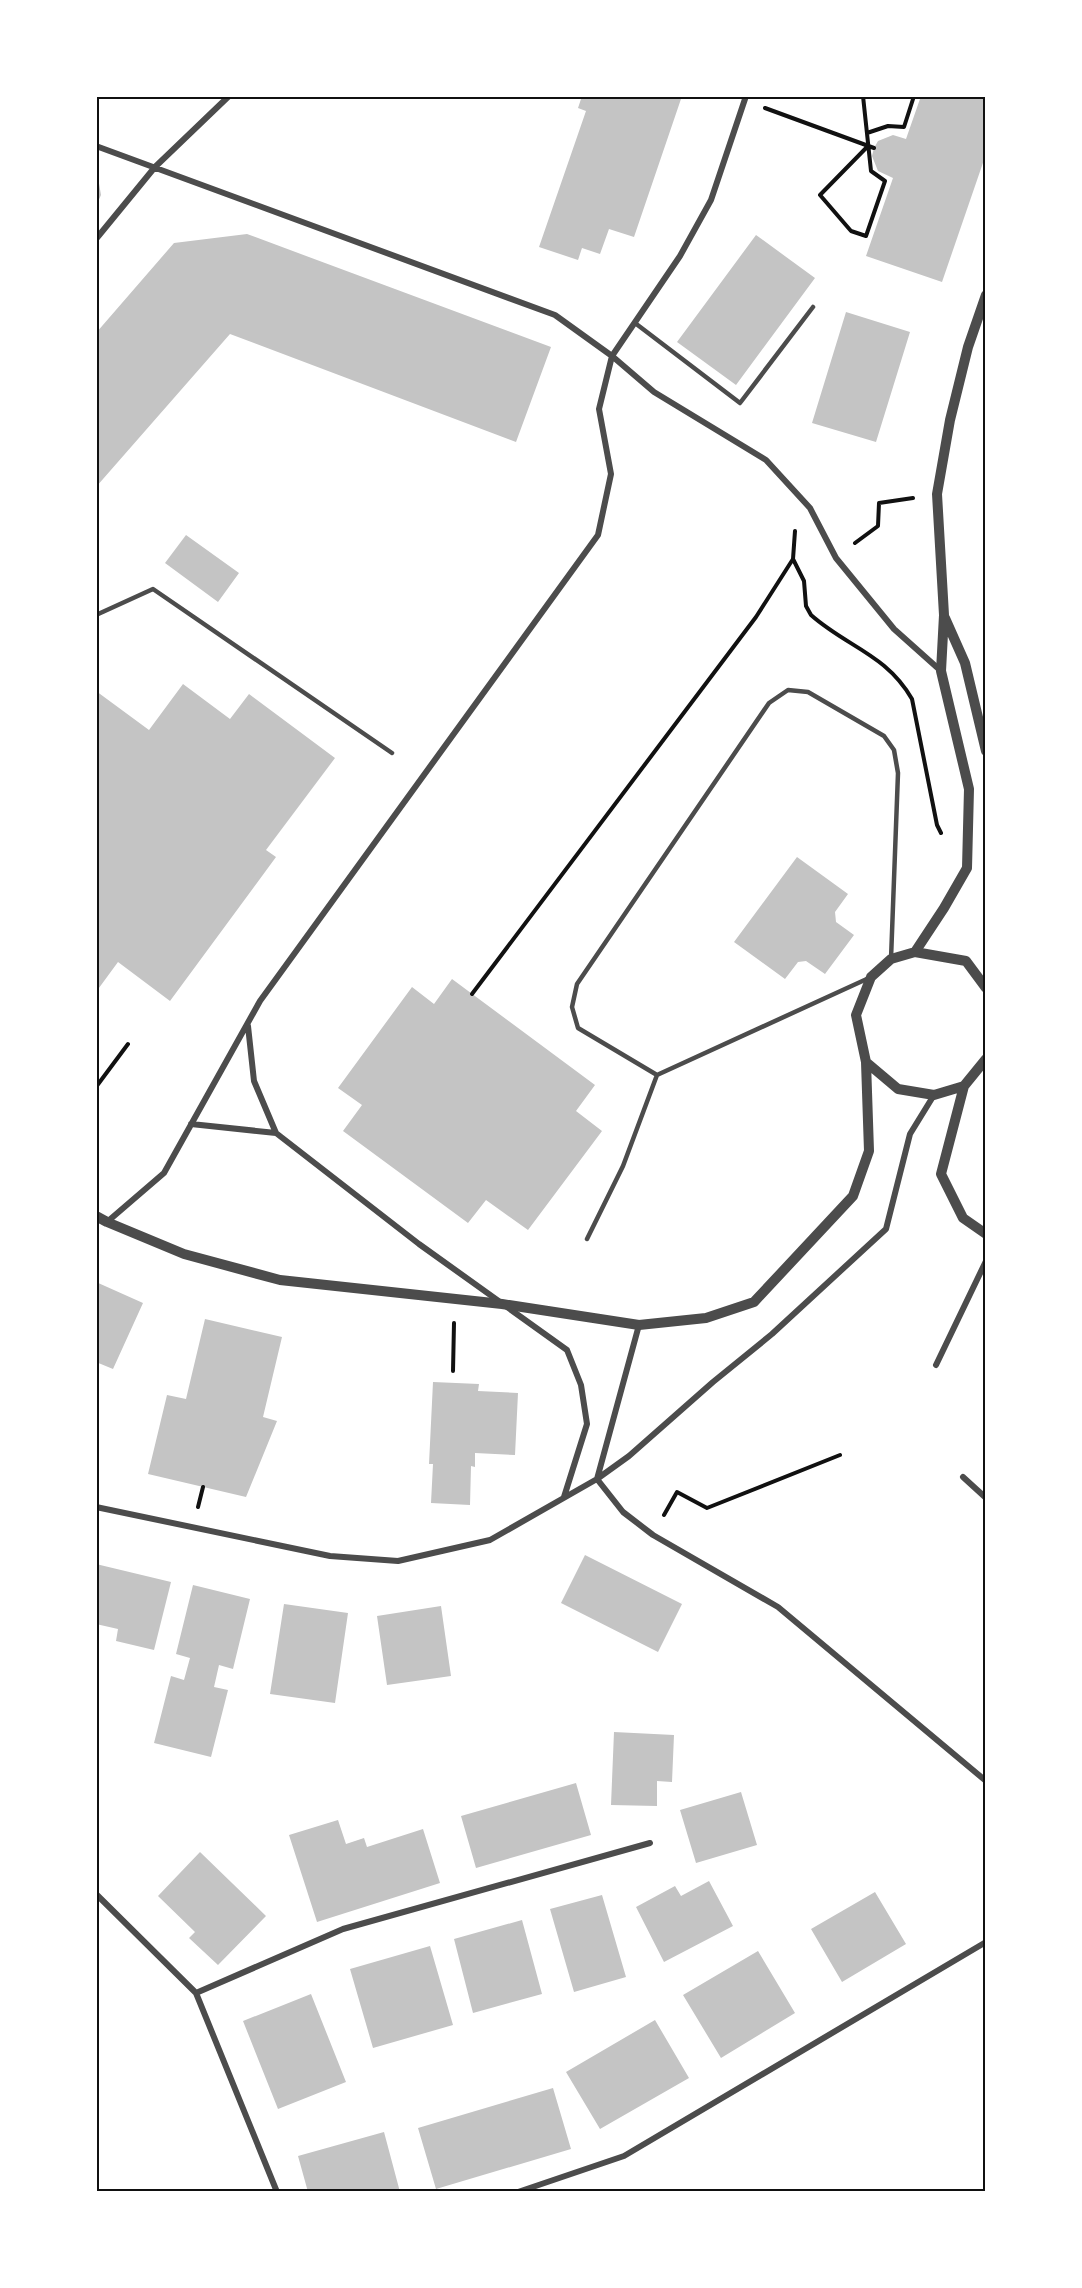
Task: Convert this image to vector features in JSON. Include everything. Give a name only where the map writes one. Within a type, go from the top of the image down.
[{"type":"street","points":[[96,239],[155,167],[229,96]]},
{"type":"street","points":[[106,1222],[164,1173],[260,1000],[598,535],[611,474],[599,409],[612,356],[680,256],[711,200],[745,98]]},
{"type":"street","points":[[96,146],[555,315],[612,356],[654,392],[766,460],[810,508],[836,558],[894,629],[941,671]]},
{"type":"street","points":[[915,952],[967,868],[969,789],[941,671],[944,615],[937,494],[950,420],[968,347],[986,295]]},
{"type":"street","points":[[944,615],[965,663],[986,752]]},
{"type":"street","points":[[96,1216],[184,1254],[280,1280],[502,1304],[639,1325],[706,1318],[754,1302],[853,1196],[869,1151],[866,1062],[856,1015],[871,977],[891,959],[915,952],[966,962],[986,988]]},
{"type":"street","points":[[248,1025],[254,1080],[276,1133],[419,1244],[567,1350],[580,1385],[586,1424],[564,1498]]},
{"type":"street","points":[[986,1059],[964,1086],[941,1174],[963,1218],[986,1234]]},
{"type":"street","points":[[866,1062],[898,1089],[934,1095],[964,1086]]},
{"type":"street","points":[[96,1507],[330,1556],[398,1561],[490,1540],[597,1479],[629,1456],[772,1334],[886,1229],[910,1134],[934,1095]]},
{"type":"street","points":[[191,1124],[276,1133]]},
{"type":"street","points":[[936,1365],[986,1261]]},
{"type":"street","points":[[597,1479],[639,1325]]},
{"type":"street","points":[[963,1477],[986,1498]]},
{"type":"street","points":[[597,1479],[623,1512],[653,1535],[778,1607],[986,1781]]},
{"type":"street","points":[[196,1993],[343,1929],[650,1843]]},
{"type":"street","points":[[96,1894],[196,1993],[277,2192]]},
{"type":"street","points":[[518,2192],[624,2156],[986,1942]]},
{"type":"lane","points":[[635,323],[740,403],[813,307]]},
{"type":"lane","points":[[96,615],[153,589],[392,753]]},
{"type":"lane","points":[[657,1075],[578,1028],[572,1007],[577,984],[769,703],[788,690],[808,692],[884,736],[894,750],[898,773],[891,959]]},
{"type":"lane","points":[[586,1239],[623,1166],[657,1075],[871,977]]},
{"type":"path","points":[[863,96],[871,171],[885,182],[866,236],[850,231],[820,195],[868,146]]},
{"type":"path","points":[[867,133],[888,126],[904,127],[914,96]]},
{"type":"path","points":[[745,98],[874,148]]},
{"type":"path","points":[[836,558],[878,526],[879,503],[937,494]]},
{"type":"path","points":[[810,508],[795,531],[794,560],[804,581],[806,606],[819,622]]},
{"type":"path","points":[[472,994],[756,617],[794,560]]},
{"type":"path","points":[[96,1087],[128,1044]]},
{"type":"path","points":[[453,1371],[454,1298]]},
{"type":"path","points":[[653,1535],[677,1492],[707,1508],[840,1455]]},
{"type":"path","points":[[197,1507],[203,1487]]},
{"type":"building","points":[[582,96],[682,96],[634,237],[609,229],[600,254],[582,248],[578,260],[539,247],[586,111],[578,108]]},
{"type":"building","points":[[921,96],[986,96],[986,154],[942,282],[866,256],[893,178],[878,171],[872,156],[874,148],[878,141],[893,135],[906,139]]},
{"type":"building","points":[[96,166],[101,195],[96,206]]},
{"type":"building","points":[[247,234],[551,347],[516,442],[230,334],[96,487],[96,333],[174,243]]},
{"type":"building","points":[[756,235],[815,278],[736,385],[677,342]]},
{"type":"building","points":[[846,312],[910,332],[876,442],[812,423]]},
{"type":"building","points":[[186,535],[239,573],[218,602],[165,563]]},
{"type":"building","points":[[183,684],[230,719],[249,694],[335,758],[266,850],[276,857],[170,1001],[118,962],[96,992],[96,691],[149,730]]},
{"type":"building","points":[[797,857],[848,894],[835,912],[836,922],[854,935],[825,974],[806,961],[798,962],[785,979],[734,942]]},
{"type":"building","points":[[452,979],[595,1085],[576,1111],[602,1131],[528,1230],[486,1200],[468,1223],[343,1131],[362,1105],[338,1088],[412,987],[434,1004]]},
{"type":"building","points":[[96,1282],[143,1303],[113,1369],[96,1362]]},
{"type":"building","points":[[205,1319],[282,1337],[263,1417],[277,1421],[246,1497],[148,1474],[167,1395],[186,1399]]},
{"type":"building","points":[[433,1382],[479,1384],[478,1391],[518,1393],[515,1455],[475,1453],[475,1467],[471,1466],[470,1505],[431,1503],[433,1464],[429,1464]]},
{"type":"building","points":[[585,1555],[682,1604],[658,1652],[561,1603]]},
{"type":"building","points":[[96,1564],[171,1582],[154,1650],[116,1641],[118,1629],[96,1624]]},
{"type":"building","points":[[193,1585],[250,1599],[233,1669],[219,1665],[214,1687],[228,1690],[211,1757],[154,1743],[171,1676],[184,1680],[190,1658],[176,1654]]},
{"type":"building","points":[[284,1604],[348,1613],[335,1703],[270,1694]]},
{"type":"building","points":[[441,1606],[451,1676],[387,1685],[377,1616]]},
{"type":"building","points":[[614,1732],[674,1735],[672,1782],[657,1781],[657,1806],[611,1805]]},
{"type":"building","points":[[576,1783],[591,1835],[476,1868],[461,1816]]},
{"type":"building","points":[[741,1792],[757,1845],[696,1863],[680,1810]]},
{"type":"building","points":[[338,1820],[346,1844],[364,1838],[367,1847],[423,1829],[440,1883],[317,1922],[289,1835]]},
{"type":"building","points":[[200,1852],[266,1916],[218,1965],[189,1938],[195,1932],[158,1896]]},
{"type":"building","points":[[709,1881],[733,1926],[664,1962],[636,1907],[675,1886],[681,1896]]},
{"type":"building","points":[[875,1892],[906,1944],[842,1982],[811,1929]]},
{"type":"building","points":[[602,1895],[626,1977],[574,1992],[550,1909]]},
{"type":"building","points":[[522,1920],[542,1994],[473,2013],[454,1939]]},
{"type":"building","points":[[430,1946],[453,2025],[373,2048],[350,1969]]},
{"type":"building","points":[[758,1951],[795,2013],[721,2058],[683,1995]]},
{"type":"building","points":[[311,1994],[346,2082],[278,2109],[243,2021]]},
{"type":"building","points":[[655,2020],[689,2078],[600,2129],[566,2072]]},
{"type":"building","points":[[553,2088],[571,2149],[436,2189],[418,2128]]},
{"type":"building","points":[[384,2132],[400,2192],[308,2192],[298,2156]]}]
